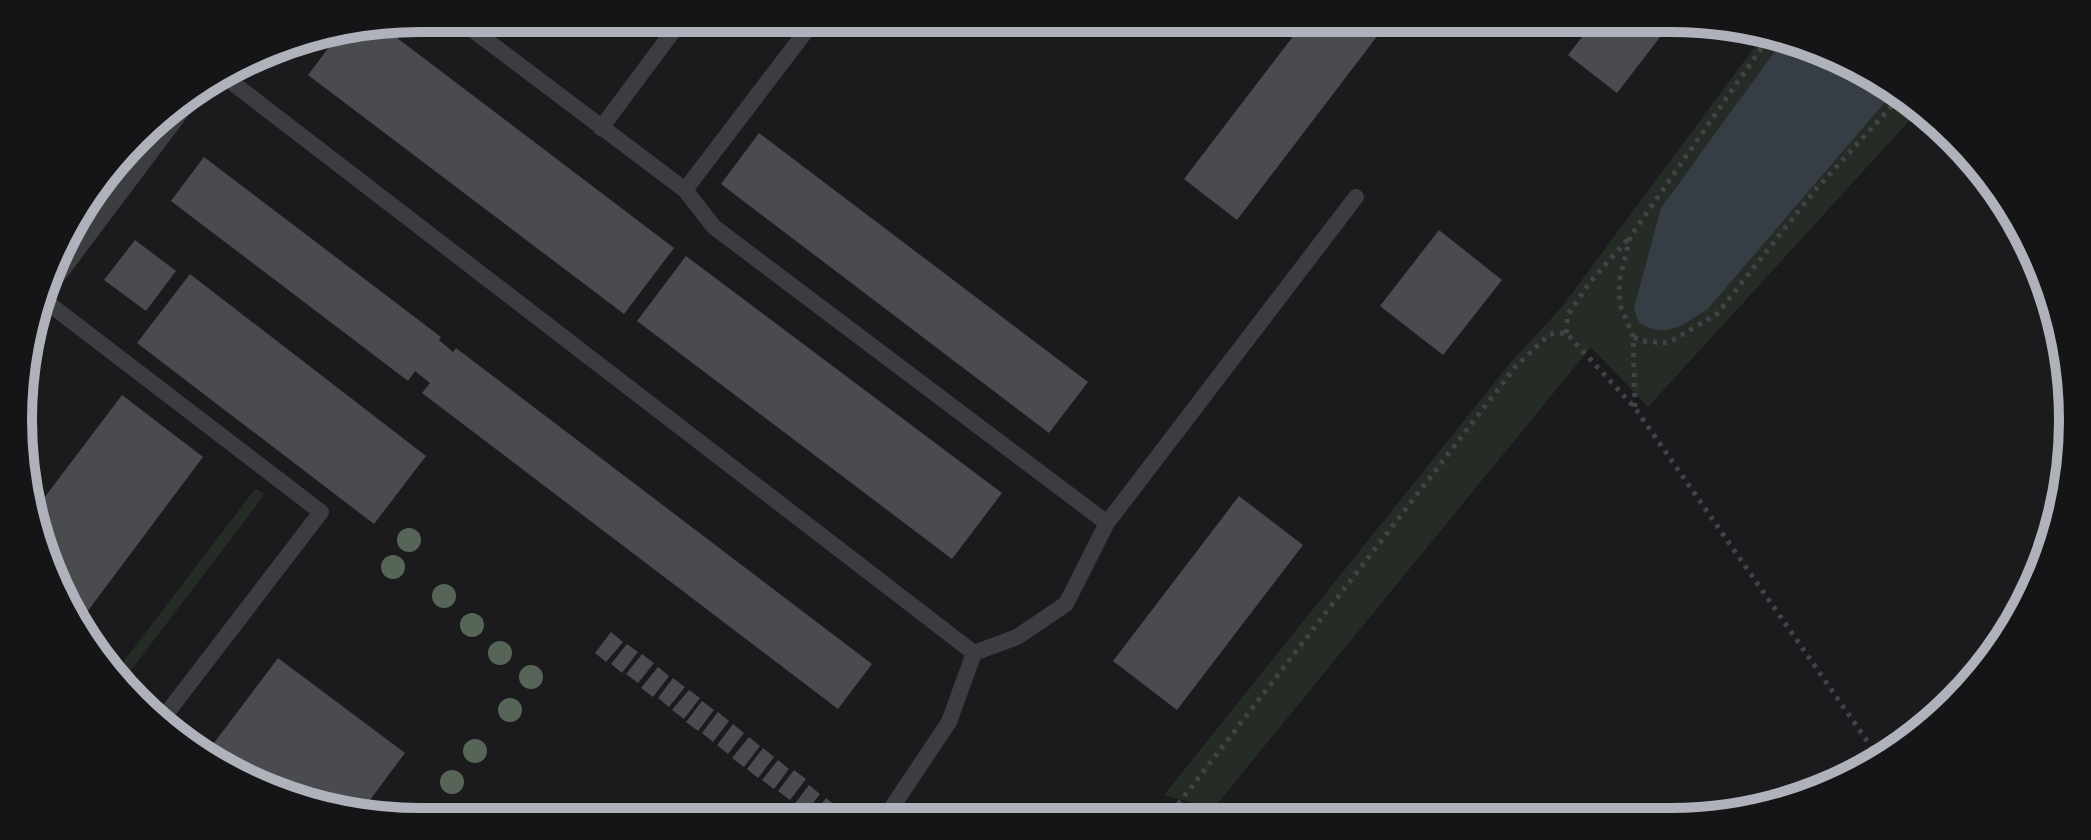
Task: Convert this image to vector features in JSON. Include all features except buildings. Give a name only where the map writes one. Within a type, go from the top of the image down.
[{"type":"lane","points":[[475,32],[685,190],[714,227],[1107,523]]},
{"type":"lane","points":[[601,128],[673,32]]},
{"type":"lane","points":[[685,190],[805,32]]},
{"type":"lane","points":[[231,81],[974,653]]},
{"type":"lane","points":[[63,268],[177,118]]},
{"type":"lane","points":[[891,808],[949,722],[974,653],[1017,637],[1066,604],[1107,523],[1356,197]]},
{"type":"lane","points":[[50,305],[321,512],[166,714]]},
{"type":"path","points":[[1764,43],[1630,237],[1591,281],[1568,314],[1566,333],[1635,408],[1874,751]]},
{"type":"path","points":[[1633,336],[1642,341],[1668,343],[1717,314],[1816,189],[1895,103]]},
{"type":"path","points":[[1630,237],[1619,282],[1620,305],[1633,336],[1635,408]]},
{"type":"path","points":[[1175,808],[1516,366],[1550,334],[1566,333]]},
{"type":"shaded area","points":[[1758,42],[1778,47],[1661,209],[1708,309],[1889,98],[1913,117],[1648,407],[1591,347],[1214,808],[1164,795],[1511,362],[1561,308]]},
{"type":"shaded area","points":[[1778,47],[1843,72],[1889,98],[1708,309],[1683,325],[1667,330],[1649,328],[1639,323],[1634,308],[1661,208]]},
{"type":"shaded area","points":[[255,489],[264,493],[127,675],[120,666]]}]
